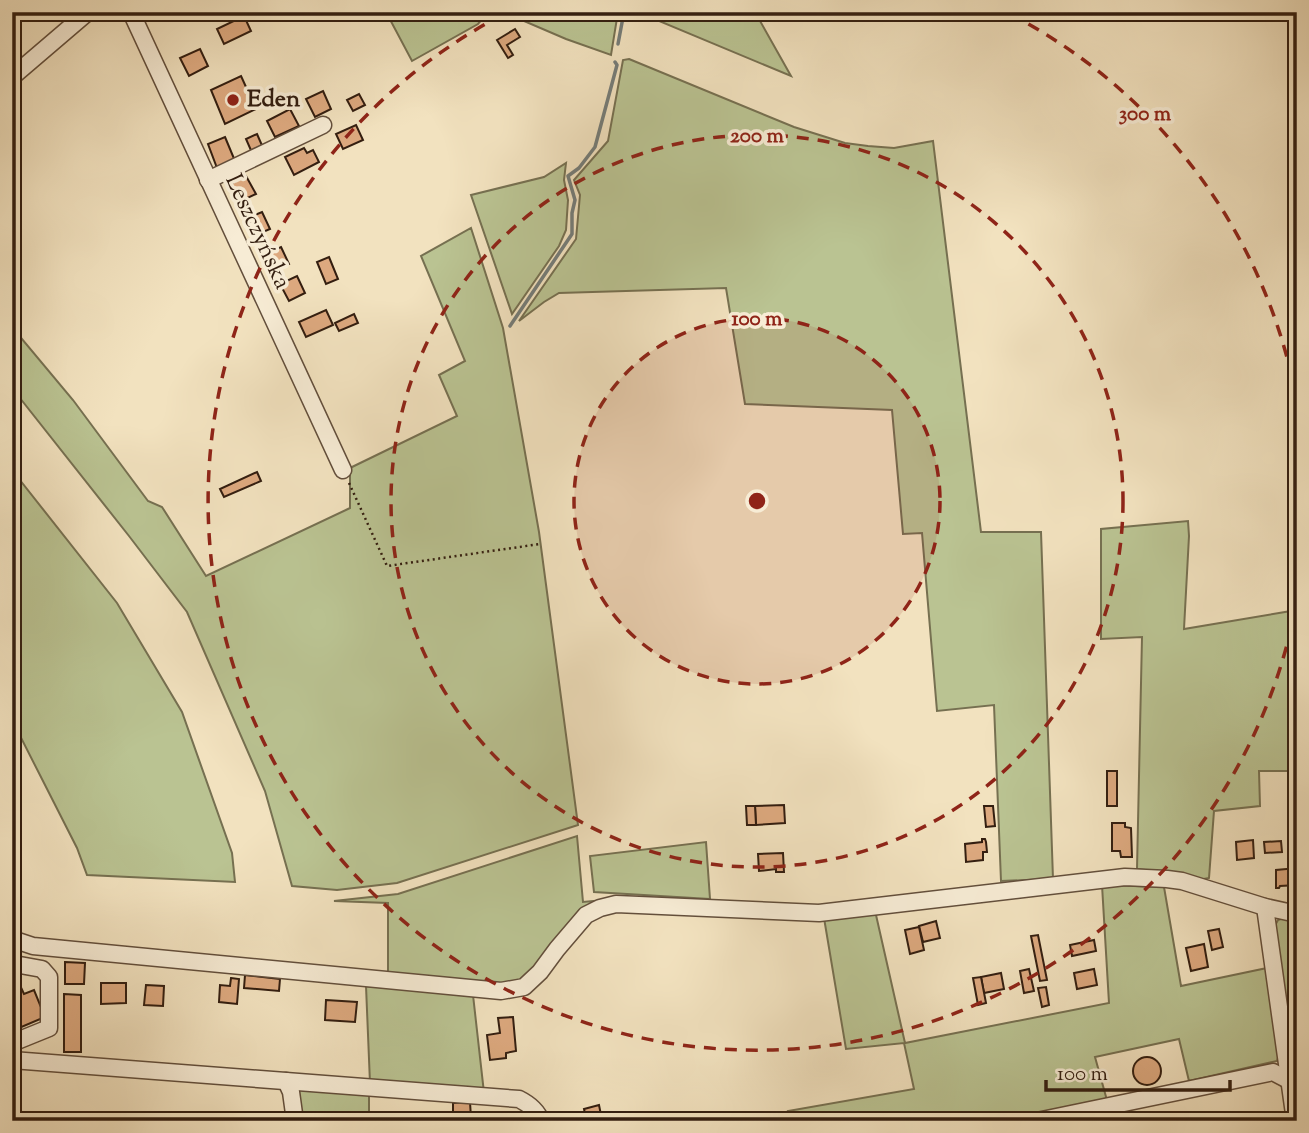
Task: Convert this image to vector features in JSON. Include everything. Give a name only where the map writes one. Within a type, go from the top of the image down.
[{"type":"street","points":[[12,77],[88,12]]},
{"type":"street","name":"Leszczyńska","points":[[131,12],[343,470]]},
{"type":"street","points":[[208,180],[323,125]]},
{"type":"street","points":[[12,939],[33,946],[500,991],[524,987],[540,972],[586,915],[616,904],[819,912],[1125,877],[1182,881],[1297,914]]},
{"type":"street","points":[[1265,907],[1295,1121]]},
{"type":"street","points":[[12,968],[20,965],[42,969],[49,977],[49,1028],[12,1043]]},
{"type":"street","points":[[1037,1121],[1273,1072],[1286,1056]]},
{"type":"street","points":[[12,1060],[519,1099],[533,1108],[541,1121]]},
{"type":"street","points":[[1273,1072],[1290,1081]]},
{"type":"street","points":[[286,1081],[291,1092],[295,1121]]},
{"type":"path","points":[[343,470],[387,566],[540,544]]},
{"type":"green space","points":[[386,12],[488,12],[478,24],[412,61]]},
{"type":"green space","points":[[503,12],[618,12],[611,55],[566,39]]},
{"type":"green space","points":[[644,12],[755,12],[791,76],[647,16]]},
{"type":"green space","points":[[629,59],[794,127],[845,143],[894,148],[933,141],[981,532],[1041,532],[1053,879],[1001,881],[994,705],[937,711],[922,533],[903,534],[892,410],[745,404],[726,288],[559,293],[519,321],[576,239],[580,195],[574,180],[608,141],[623,60]]},
{"type":"green space","points":[[566,163],[566,230],[559,246],[512,314],[471,195],[544,177]]},
{"type":"green space","points":[[471,228],[503,328],[539,532],[578,825],[397,883],[337,890],[292,886],[265,791],[187,612],[12,388],[12,327],[73,400],[148,501],[162,507],[206,576],[350,508],[350,468],[457,416],[439,375],[465,361],[421,256]]},
{"type":"green space","points":[[12,470],[117,603],[182,712],[232,853],[235,882],[87,875],[77,848],[12,720]]},
{"type":"green space","points":[[1188,521],[1184,629],[1297,610],[1297,771],[1259,771],[1260,806],[1214,811],[1209,878],[1198,880],[1172,873],[1137,869],[1142,637],[1101,639],[1101,529]]},
{"type":"green space","points":[[577,836],[583,902],[593,901],[563,930],[532,975],[510,985],[388,975],[388,903],[334,901],[398,894]]},
{"type":"green space","points":[[706,842],[710,899],[594,892],[590,856]]},
{"type":"green space","points":[[1102,885],[1164,887],[1181,986],[1267,968],[1281,1048],[1277,1061],[1189,1081],[1179,1039],[1095,1057],[1108,1104],[1029,1121],[791,1121],[788,1111],[914,1089],[904,1043],[846,1049],[823,912],[876,915],[905,1043],[1109,1003]]},
{"type":"green space","points":[[1286,917],[1297,920],[1297,1073],[1292,1075],[1273,929],[1278,920]]},
{"type":"green space","points":[[366,986],[473,995],[484,1093],[370,1083]]},
{"type":"green space","points":[[294,1085],[369,1092],[369,1121],[298,1121]]},
{"type":"building","points":[[244,16],[251,31],[224,44],[217,29]]},
{"type":"building","points":[[515,29],[520,37],[507,45],[513,55],[508,58],[497,40]]},
{"type":"building","points":[[200,49],[208,66],[189,76],[180,58]]},
{"type":"building","name":"Eden","points":[[241,76],[256,109],[225,124],[211,90]]},
{"type":"building","points":[[323,91],[331,109],[315,117],[306,99]]},
{"type":"building","points":[[359,94],[365,105],[353,111],[347,100]]},
{"type":"building","points":[[290,109],[299,126],[275,137],[267,121]]},
{"type":"building","points":[[356,125],[363,140],[343,149],[336,134]]},
{"type":"building","points":[[257,134],[264,150],[253,155],[246,139]]},
{"type":"building","points":[[225,137],[235,161],[217,168],[208,144]]},
{"type":"building","points":[[304,148],[307,153],[313,150],[319,162],[294,175],[285,157]]},
{"type":"building","points":[[246,176],[256,194],[239,202],[230,184]]},
{"type":"building","points":[[262,212],[270,229],[256,235],[248,218]]},
{"type":"building","points":[[281,247],[289,264],[273,271],[265,255]]},
{"type":"building","points":[[329,257],[338,279],[326,284],[317,262]]},
{"type":"building","points":[[297,276],[305,293],[289,301],[280,284]]},
{"type":"building","points":[[326,310],[333,325],[306,337],[299,322]]},
{"type":"building","points":[[354,314],[358,323],[339,331],[335,323]]},
{"type":"building","points":[[257,472],[261,481],[224,497],[220,489]]},
{"type":"building","points":[[1107,771],[1117,771],[1117,806],[1107,806]]},
{"type":"building","points":[[784,805],[785,823],[756,825],[755,806]]},
{"type":"building","points":[[746,806],[755,806],[756,825],[747,825]]},
{"type":"building","points":[[984,806],[993,806],[995,826],[986,827]]},
{"type":"building","points":[[1112,823],[1125,823],[1125,827],[1131,828],[1132,857],[1121,857],[1120,851],[1112,851]]},
{"type":"building","points":[[982,839],[985,839],[987,852],[983,852],[983,860],[966,862],[965,844],[982,842]]},
{"type":"building","points":[[1253,840],[1254,858],[1237,860],[1236,842]]},
{"type":"building","points":[[1281,841],[1282,852],[1265,853],[1264,842]]},
{"type":"building","points":[[783,853],[784,872],[776,872],[776,869],[759,871],[758,854]]},
{"type":"building","points":[[1297,868],[1297,885],[1276,888],[1276,870]]},
{"type":"building","points":[[936,921],[940,938],[923,942],[919,926]]},
{"type":"building","points":[[919,927],[924,950],[910,954],[905,930]]},
{"type":"building","points":[[1219,929],[1223,947],[1212,950],[1208,931]]},
{"type":"building","points":[[1038,935],[1047,980],[1040,981],[1031,936]]},
{"type":"building","points":[[1094,940],[1096,951],[1072,956],[1070,945]]},
{"type":"building","points":[[1204,944],[1208,967],[1191,971],[1186,948]]},
{"type":"building","points":[[65,962],[85,963],[84,984],[65,984]]},
{"type":"building","points":[[1029,969],[1034,991],[1024,993],[1020,971]]},
{"type":"building","points":[[1094,969],[1097,985],[1077,989],[1074,973]]},
{"type":"building","points":[[1001,973],[1004,989],[984,993],[981,977]]},
{"type":"building","points":[[245,975],[280,979],[279,991],[244,988]]},
{"type":"building","points":[[981,977],[986,1003],[978,1005],[973,978]]},
{"type":"building","points":[[231,978],[239,979],[237,1004],[219,1002],[220,985],[230,986]]},
{"type":"building","points":[[18,981],[24,994],[34,990],[45,1017],[12,1031],[12,983]]},
{"type":"building","points":[[101,983],[126,983],[126,1003],[101,1004]]},
{"type":"building","points":[[146,985],[164,986],[163,1006],[144,1005]]},
{"type":"building","points":[[1046,987],[1049,1005],[1042,1007],[1038,988]]},
{"type":"building","points":[[64,994],[81,995],[81,1052],[64,1052]]},
{"type":"building","points":[[326,1000],[357,1002],[355,1022],[325,1020]]},
{"type":"building","points":[[513,1017],[516,1051],[506,1053],[506,1058],[490,1060],[487,1035],[500,1033],[498,1018]]},
{"type":"building","points":[[1147,1057],[1157,1061],[1161,1071],[1157,1081],[1147,1085],[1137,1081],[1133,1071],[1137,1061]]},
{"type":"building","points":[[470,1102],[471,1118],[453,1118],[453,1103]]},
{"type":"building","points":[[599,1105],[601,1115],[586,1118],[584,1109]]},
{"type":"waterway","points":[[618,44],[624,12]]},
{"type":"waterway","points":[[510,326],[572,234],[575,200],[568,176],[579,168],[595,147],[617,65],[615,62]]},
{"type":"place","name":"Eden","points":[[233,100]]}]
